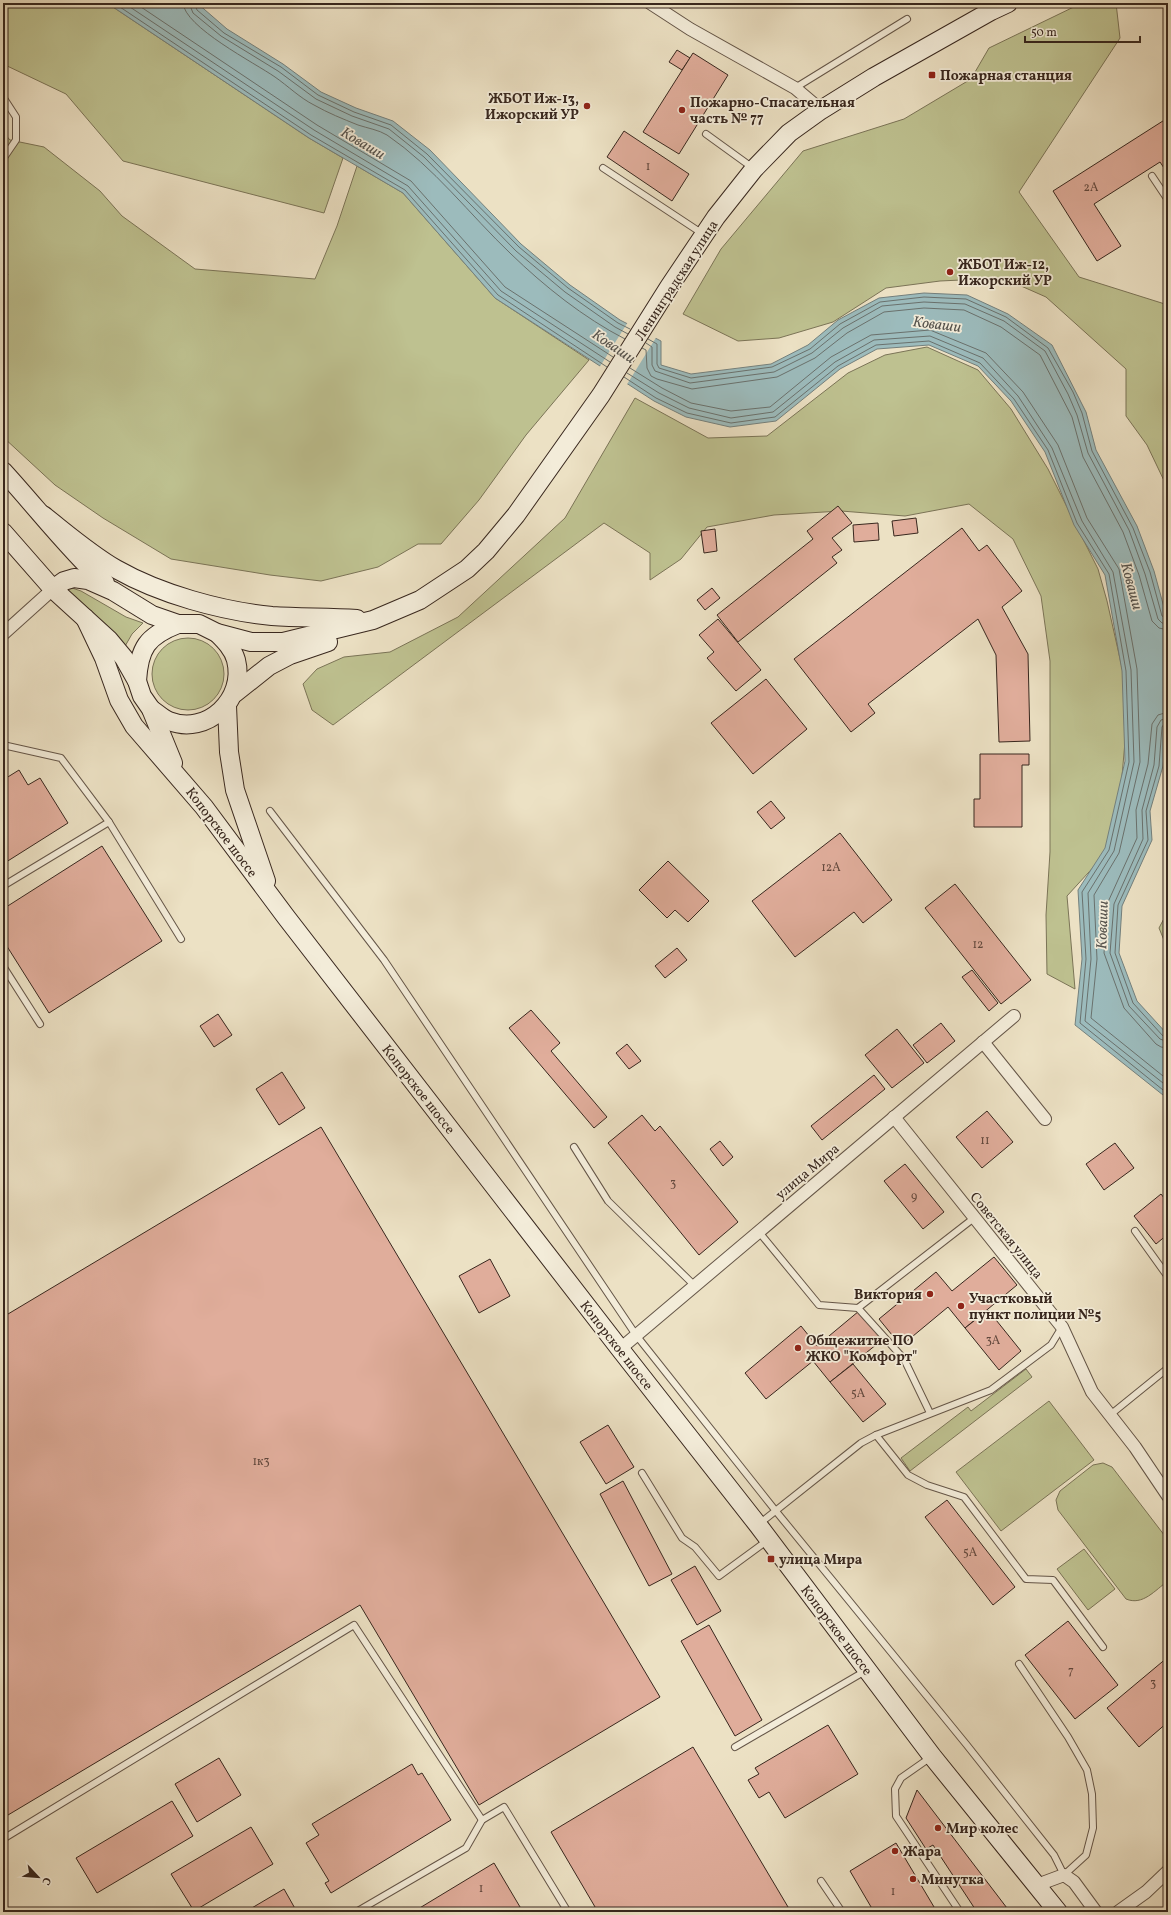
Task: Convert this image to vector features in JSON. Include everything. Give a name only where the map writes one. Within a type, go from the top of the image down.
[{"type":"main road","name":"Ленинградская улица","points":[[373,620],[420,600],[467,569],[486,551],[516,515],[601,395],[669,287],[704,235],[754,169],[789,133],[821,110],[874,77],[991,10],[1008,3]]},
{"type":"main road","points":[[3,470],[81,561],[113,591]]},
{"type":"main road","points":[[43,515],[77,542],[116,569],[155,587],[190,599],[272,616],[328,617],[373,620]]},
{"type":"main road","points":[[3,532],[53,589],[109,640],[124,658],[137,681],[142,696],[151,709],[179,776]]},
{"type":"main road","points":[[53,589],[64,581],[74,578],[88,580],[113,591],[152,615],[178,624],[199,624],[217,633],[251,642],[283,642],[373,620]]},
{"type":"main road","points":[[85,618],[104,658],[119,700],[134,726],[179,776]]},
{"type":"main road","points":[[151,709],[169,721],[190,725],[211,719],[231,699],[269,666],[290,655],[345,636],[373,620]]},
{"type":"main road","points":[[137,681],[138,662],[146,644],[160,631],[178,624]]},
{"type":"main road","points":[[217,633],[229,644],[236,660],[238,676],[231,699],[229,752],[235,790],[272,897]]},
{"type":"main road","name":"Копорское шоссе","points":[[179,776],[204,806],[272,897],[620,1349],[758,1525],[932,1756],[1058,1912]]},
{"type":"street","points":[[650,3],[690,29],[795,88],[821,110]]},
{"type":"street","points":[[3,634],[53,589]]},
{"type":"street","name":"улица Мира","points":[[620,1349],[1014,1016]]},
{"type":"street","points":[[983,1042],[1045,1119]]},
{"type":"street","name":"Советская улица","points":[[894,1117],[1062,1327],[1092,1392],[1135,1447],[1168,1496]]},
{"type":"street","points":[[1118,1912],[1146,1892],[1168,1871]]},
{"type":"street","points":[[1037,1885],[1064,1875],[1074,1882],[1096,1912]]},
{"type":"lane","points":[[795,88],[907,19]]},
{"type":"lane","points":[[3,97],[16,117],[16,140],[3,159]]},
{"type":"lane","points":[[706,134],[754,169]]},
{"type":"lane","points":[[603,168],[704,235]]},
{"type":"lane","points":[[1152,176],[1168,200]]},
{"type":"lane","points":[[3,744],[61,758],[109,822],[181,940]]},
{"type":"lane","points":[[270,811],[384,960],[636,1336],[1044,1842],[1054,1855],[1064,1875],[1086,1855],[1093,1828],[1092,1794],[1087,1770],[1068,1736],[1019,1664]]},
{"type":"lane","points":[[3,886],[109,822]]},
{"type":"lane","points":[[3,966],[40,1024]]},
{"type":"lane","points":[[574,1147],[608,1201],[695,1286]]},
{"type":"lane","points":[[758,1232],[819,1305],[858,1308],[974,1218]]},
{"type":"lane","points":[[1135,1231],[1168,1277]]},
{"type":"lane","points":[[858,1308],[904,1359],[930,1413]]},
{"type":"lane","points":[[758,1525],[860,1443],[930,1413],[991,1390],[1051,1345],[1062,1327]]},
{"type":"lane","points":[[1110,1415],[1168,1368]]},
{"type":"lane","points":[[876,1435],[908,1475],[927,1485],[964,1497],[1026,1579],[1053,1580],[1103,1647]]},
{"type":"lane","points":[[642,1473],[682,1538],[695,1547],[719,1576],[769,1540]]},
{"type":"lane","points":[[3,1839],[21,1830],[354,1625],[482,1820]]},
{"type":"lane","points":[[735,1747],[867,1670]]},
{"type":"lane","points":[[932,1756],[901,1778],[895,1789],[896,1816],[960,1912]]},
{"type":"lane","points":[[356,1912],[466,1848],[482,1820],[504,1807],[568,1912]]},
{"type":"lane","points":[[821,1881],[842,1912]]},
{"type":"green space","points":[[3,3],[107,3],[309,138],[343,158],[324,213],[123,161],[66,94],[3,64]]},
{"type":"green space","points":[[1082,3],[1116,3],[1120,38],[1019,192],[1079,277],[1168,305],[1168,489],[1147,445],[1126,416],[1126,369],[1046,297],[1003,278],[940,281],[886,288],[833,322],[779,338],[738,341],[683,314],[721,249],[803,151],[904,119],[971,79],[989,48]]},
{"type":"green space","points":[[3,132],[10,140],[44,147],[100,191],[122,216],[195,269],[315,279],[337,226],[357,166],[403,193],[495,298],[589,360],[526,435],[479,500],[441,544],[418,544],[378,567],[321,581],[270,575],[171,559],[103,518],[55,485],[3,437],[3,274],[8,275],[3,260]]},
{"type":"green space","points":[[927,347],[978,370],[1011,409],[1048,469],[1098,569],[1107,601],[1123,672],[1126,730],[1121,788],[1110,849],[1067,896],[1075,989],[1047,974],[1046,915],[1050,852],[1050,661],[1041,596],[1013,539],[969,504],[905,516],[841,511],[774,515],[707,527],[681,559],[650,580],[650,553],[604,523],[333,725],[312,710],[303,684],[317,669],[344,657],[390,652],[458,617],[565,518],[635,398],[708,438],[767,436],[848,373],[885,355]]},
{"type":"green space","points":[[72,588],[81,591],[126,617],[143,623],[132,634],[124,648],[107,626],[63,589]]},
{"type":"green space","points":[[188,638],[208,644],[218,654],[224,674],[218,694],[208,704],[188,710],[168,704],[158,694],[152,674],[158,654],[168,644]]},
{"type":"green space","points":[[1168,911],[1168,950],[1159,928]]},
{"type":"green space","points":[[1026,1369],[1032,1377],[910,1471],[901,1458],[968,1407],[971,1411]]},
{"type":"green space","points":[[1049,1401],[1094,1460],[1001,1531],[956,1472]]},
{"type":"green space","points":[[1103,1463],[1112,1467],[1168,1540],[1168,1581],[1143,1599],[1132,1601],[1126,1599],[1058,1510],[1056,1500],[1060,1491],[1093,1465]]},
{"type":"green space","points":[[1084,1549],[1115,1589],[1088,1610],[1057,1569]]},
{"type":"water","name":"Коваши","points":[[107,3],[197,3],[227,29],[283,64],[321,92],[356,108],[393,121],[430,150],[521,244],[570,285],[620,320],[661,341],[661,365],[691,374],[771,364],[808,345],[838,320],[879,298],[924,293],[967,295],[1008,314],[1052,345],[1086,412],[1096,450],[1137,526],[1154,571],[1168,622],[1168,719],[1163,766],[1150,811],[1152,840],[1122,906],[1119,953],[1137,1001],[1168,1035],[1168,1099],[1075,1025],[1082,959],[1078,890],[1105,848],[1125,761],[1122,671],[1105,575],[1074,525],[1045,452],[1011,401],[978,366],[929,345],[877,349],[840,369],[776,421],[730,427],[686,417],[654,401],[495,298],[403,193],[309,138]]},
{"type":"pier","points":[[628,322],[657,336],[626,386],[599,368]]},
{"type":"building","points":[[677,50],[690,58],[682,70],[669,62]]},
{"type":"building","name":"Пожарно-Спасательная часть № 77","points":[[693,53],[728,75],[679,154],[643,132]]},
{"type":"building","points":[[1166,119],[1168,122],[1168,174],[1160,162],[1094,204],[1121,246],[1097,261],[1053,191]]},
{"type":"building","points":[[624,131],[689,174],[672,201],[607,157]]},
{"type":"building","points":[[838,506],[852,523],[832,538],[842,550],[832,557],[837,563],[738,642],[717,615],[813,539],[807,531]]},
{"type":"building","points":[[916,518],[918,533],[894,536],[892,521]]},
{"type":"building","points":[[878,523],[879,540],[854,542],[853,525]]},
{"type":"building","points":[[962,528],[979,551],[987,545],[1022,591],[1002,607],[1028,654],[1030,741],[999,742],[996,655],[978,619],[868,704],[875,713],[851,732],[794,659]]},
{"type":"building","points":[[715,529],[717,551],[704,553],[701,531]]},
{"type":"building","points":[[712,588],[720,598],[705,610],[697,600]]},
{"type":"building","points":[[718,619],[761,670],[736,691],[707,658],[714,652],[699,635]]},
{"type":"building","points":[[766,679],[807,729],[753,774],[711,723]]},
{"type":"building","points":[[980,754],[1029,754],[1029,765],[1022,765],[1022,827],[974,827],[974,799],[980,799]]},
{"type":"building","points":[[19,770],[28,785],[40,778],[68,823],[3,864],[3,780]]},
{"type":"building","points":[[771,801],[785,818],[771,829],[757,812]]},
{"type":"building","points":[[840,833],[892,900],[863,923],[854,912],[795,957],[752,901]]},
{"type":"building","points":[[102,846],[162,941],[49,1013],[3,940],[3,909]]},
{"type":"building","points":[[668,861],[709,901],[688,922],[675,910],[667,918],[639,890]]},
{"type":"building","points":[[955,884],[1031,980],[1001,1004],[925,908]]},
{"type":"building","points":[[677,948],[687,960],[665,978],[655,966]]},
{"type":"building","points":[[972,970],[998,1003],[989,1011],[962,977]]},
{"type":"building","points":[[531,1010],[560,1043],[551,1051],[607,1117],[594,1128],[509,1028]]},
{"type":"building","points":[[218,1014],[232,1035],[214,1047],[200,1026]]},
{"type":"building","points":[[941,1023],[955,1041],[927,1063],[913,1045]]},
{"type":"building","points":[[897,1029],[924,1063],[892,1088],[865,1055]]},
{"type":"building","points":[[627,1044],[641,1061],[629,1069],[616,1053]]},
{"type":"building","points":[[282,1072],[305,1108],[279,1125],[256,1089]]},
{"type":"building","points":[[874,1075],[885,1089],[822,1140],[811,1126]]},
{"type":"building","points":[[987,1111],[1013,1142],[982,1168],[956,1137]]},
{"type":"building","points":[[642,1115],[655,1131],[660,1126],[738,1222],[699,1255],[608,1143]]},
{"type":"building","points":[[321,1127],[660,1697],[479,1805],[360,1605],[3,1818],[3,1317]]},
{"type":"building","points":[[720,1141],[733,1157],[723,1166],[710,1149]]},
{"type":"building","points":[[1115,1143],[1134,1168],[1104,1190],[1086,1164]]},
{"type":"building","points":[[905,1164],[944,1212],[923,1229],[884,1181]]},
{"type":"building","points":[[1161,1194],[1168,1203],[1168,1234],[1156,1244],[1134,1216]]},
{"type":"building","points":[[994,1257],[1017,1285],[965,1328],[948,1307],[901,1346],[879,1319],[936,1272],[952,1291]]},
{"type":"building","points":[[490,1259],[510,1296],[479,1313],[459,1276]]},
{"type":"building","points":[[988,1310],[1021,1351],[999,1370],[965,1328]]},
{"type":"building","points":[[859,1311],[882,1340],[830,1382],[813,1361],[766,1399],[745,1373],[801,1326],[817,1346]]},
{"type":"building","points":[[853,1364],[886,1404],[863,1422],[830,1382]]},
{"type":"building","points":[[608,1425],[634,1467],[606,1484],[580,1442]]},
{"type":"building","points":[[623,1481],[672,1574],[649,1586],[600,1494]]},
{"type":"building","points":[[947,1500],[1015,1587],[993,1605],[925,1517]]},
{"type":"building","points":[[695,1566],[721,1611],[697,1625],[671,1580]]},
{"type":"building","points":[[1068,1621],[1118,1685],[1075,1719],[1025,1655]]},
{"type":"building","points":[[709,1625],[762,1720],[735,1736],[681,1641]]},
{"type":"building","points":[[1168,1657],[1168,1722],[1139,1747],[1107,1708]]},
{"type":"building","points":[[828,1725],[858,1774],[785,1818],[769,1792],[759,1798],[748,1780],[759,1774],[755,1768]]},
{"type":"building","points":[[693,1747],[791,1912],[598,1912],[551,1832]]},
{"type":"building","points":[[219,1758],[241,1795],[197,1822],[175,1784]]},
{"type":"building","points":[[412,1764],[418,1775],[422,1773],[451,1820],[331,1893],[325,1883],[329,1881],[306,1843],[319,1835],[312,1824]]},
{"type":"building","points":[[917,1790],[1010,1912],[977,1912],[933,1845],[926,1849],[906,1818]]},
{"type":"building","points":[[172,1801],[193,1836],[97,1893],[76,1858]]},
{"type":"building","points":[[251,1827],[273,1864],[194,1911],[171,1874]]},
{"type":"building","points":[[896,1843],[937,1912],[874,1912],[850,1871]]},
{"type":"building","points":[[494,1863],[523,1912],[413,1912]]},
{"type":"building","points":[[284,1889],[297,1912],[245,1912]]},
{"type":"place","name":"Пожарная станция","points":[[932,75]]},
{"type":"place","name":"ЖБОТ Иж-13, Ижорский УР","points":[[587,106]]},
{"type":"place","name":"Пожарно-Спасательная часть № 77","points":[[682,110]]},
{"type":"place","name":"ЖБОТ Иж-12, Ижорский УР","points":[[950,272]]},
{"type":"place","name":"Виктория","points":[[930,1294]]},
{"type":"place","name":"Участковый пункт полиции №5","points":[[961,1306]]},
{"type":"place","name":"Общежитие ПО ЖКО \"Комфорт\"","points":[[798,1348]]},
{"type":"place","name":"улица Мира","points":[[771,1559]]},
{"type":"place","name":"Мир колес","points":[[938,1828]]},
{"type":"place","name":"Жара","points":[[895,1851]]},
{"type":"place","name":"Минутка","points":[[913,1879]]}]
